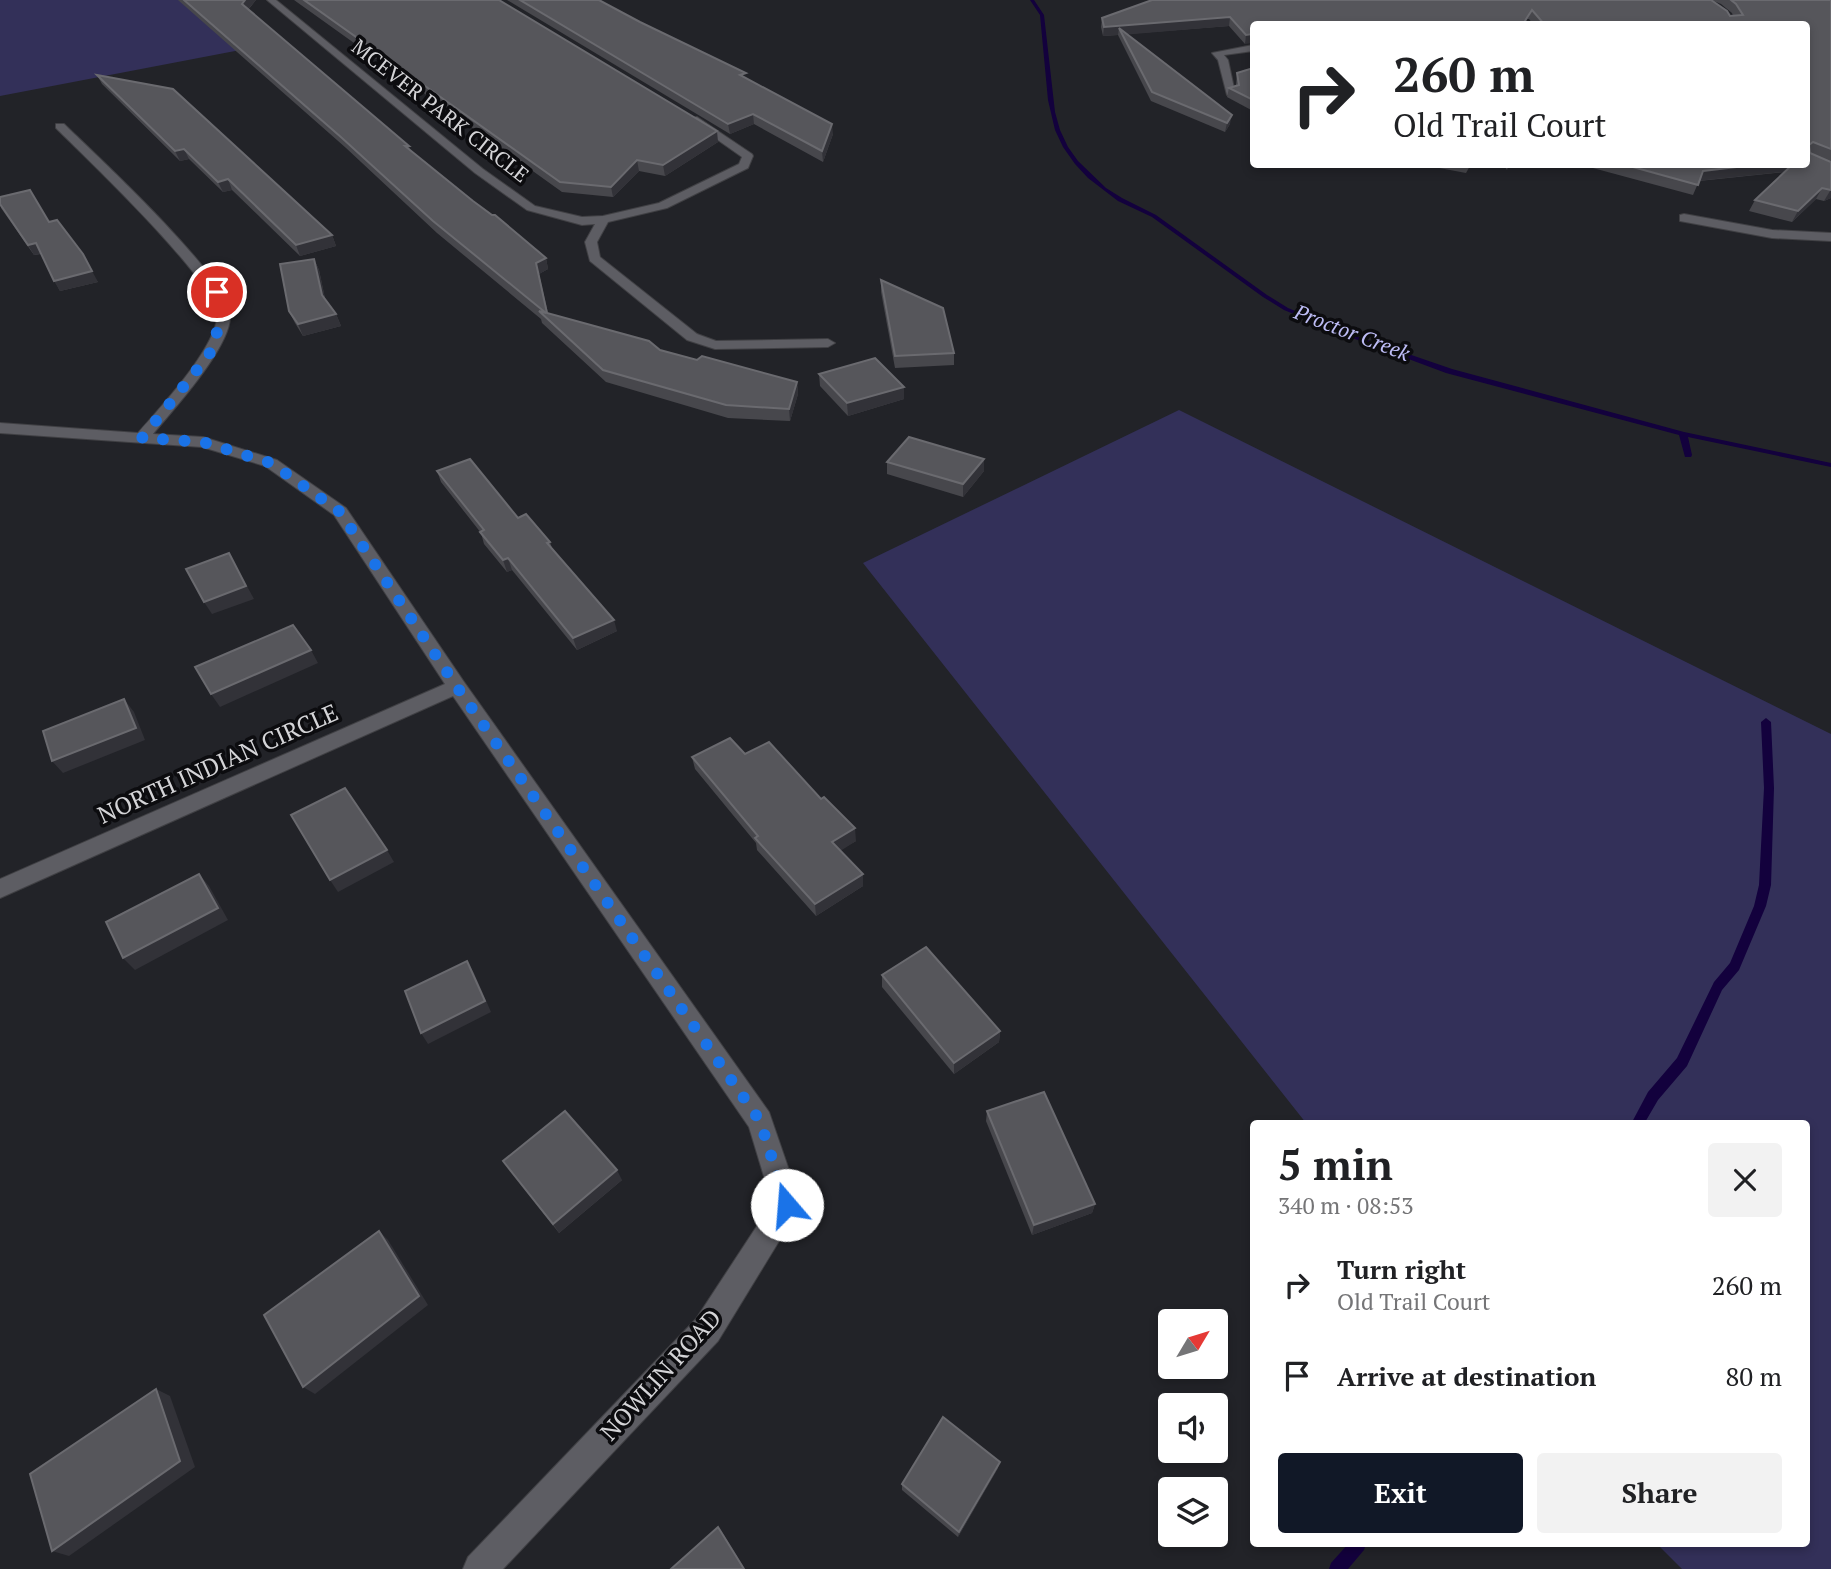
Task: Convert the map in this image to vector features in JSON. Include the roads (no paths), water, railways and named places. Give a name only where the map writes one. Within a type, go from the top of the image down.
[{"type":"street","name":"MCEVER PARK CIRCLE","points":[[277,2],[479,171],[531,208],[582,221],[603,220],[663,206],[744,166],[748,156],[737,146],[681,111]]},
{"type":"street","points":[[1230,93],[1223,60],[1217,53],[1250,48]]},
{"type":"street","points":[[60,126],[184,254],[217,292],[224,312],[209,355],[142,438]]},
{"type":"street","points":[[1684,218],[1772,234],[1831,237]]},
{"type":"street","points":[[603,220],[591,242],[594,258],[692,337],[715,345],[828,343]]},
{"type":"street","name":"NOWLIN ROAD","points":[[0,428],[203,442],[271,463],[340,512],[457,687],[760,1121],[787,1205],[707,1330],[480,1569]]},
{"type":"street","name":"NORTH INDIAN CIRCLE","points":[[0,889],[457,687]]},
{"type":"waterway","name":"Proctor Creek","points":[[1032,0],[1042,15],[1052,112],[1057,130],[1077,162],[1104,189],[1120,200],[1154,216],[1286,309],[1449,371],[1683,434]]},
{"type":"waterway","name":"Proctor Creek","points":[[1683,434],[1831,465]]},
{"type":"waterway","points":[[1683,434],[1688,455]]},
{"type":"waterway","points":[[1639,1120],[1653,1096],[1682,1062],[1718,986],[1735,966],[1760,906],[1765,885],[1769,788],[1766,722]]},
{"type":"waterway","points":[[1337,1569],[1355,1547]]}]
